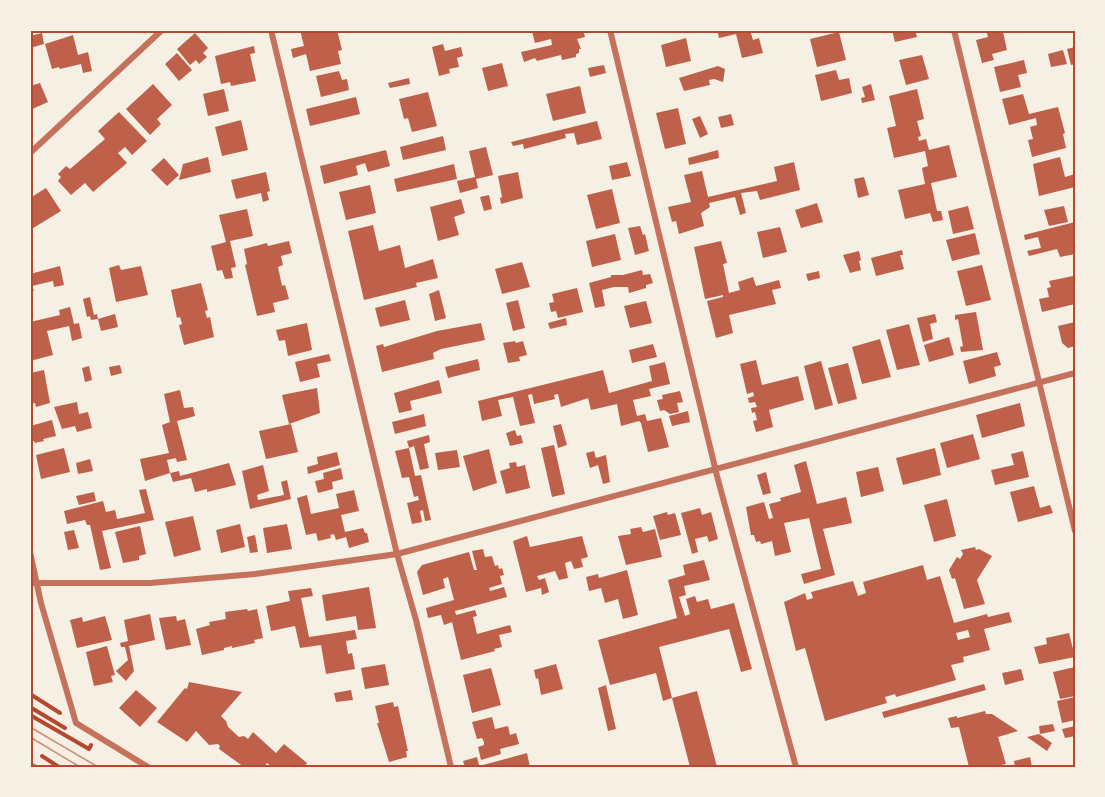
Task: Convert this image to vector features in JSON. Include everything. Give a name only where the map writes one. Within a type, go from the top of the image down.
[{"type":"street","points":[[30,153],[162,30]]},
{"type":"street","points":[[271,30],[397,554],[416,620],[451,767]]},
{"type":"street","points":[[610,30],[715,470],[796,767]]},
{"type":"street","points":[[954,30],[1075,531]]},
{"type":"street","points":[[34,584],[150,583],[266,572],[397,554],[1075,373]]},
{"type":"street","points":[[30,552],[34,584],[76,723],[148,767]]},
{"type":"street","points":[[30,765],[34,767]]},
{"type":"path","points":[[30,694],[76,723]]},
{"type":"path","points":[[30,715],[89,749],[96,736]]},
{"type":"building","points":[[300,30],[337,30],[342,50],[338,51],[341,64],[310,71],[306,54],[293,58],[291,49],[304,46]]},
{"type":"building","points":[[583,30],[585,37],[577,39],[581,49],[576,57],[562,60],[561,55],[537,61],[535,58],[524,62],[521,52],[552,45],[551,39],[535,43],[532,31]]},
{"type":"building","points":[[717,30],[750,30],[753,40],[759,38],[763,53],[742,58],[736,34],[719,38]]},
{"type":"building","points":[[892,30],[915,30],[917,37],[895,42]]},
{"type":"building","points":[[986,30],[1008,30],[1003,32],[1007,50],[992,54],[994,60],[982,63],[976,40],[988,37]]},
{"type":"building","points":[[839,32],[846,60],[817,67],[810,39]]},
{"type":"building","points":[[42,33],[44,44],[30,48],[30,36]]},
{"type":"building","points":[[195,33],[208,48],[203,53],[207,57],[199,64],[196,60],[190,65],[177,49]]},
{"type":"building","points":[[73,35],[78,55],[88,52],[92,71],[83,73],[81,64],[52,69],[45,44]]},
{"type":"building","points":[[686,38],[691,61],[666,67],[661,45]]},
{"type":"building","points":[[443,44],[445,51],[461,47],[463,56],[457,58],[459,67],[449,69],[450,73],[439,76],[432,47]]},
{"type":"building","points":[[254,46],[255,53],[250,54],[256,81],[231,86],[230,82],[221,84],[215,56]]},
{"type":"building","points":[[1075,47],[1075,64],[1071,65],[1067,49]]},
{"type":"building","points":[[1063,50],[1067,64],[1051,67],[1048,54]]},
{"type":"building","points":[[177,53],[192,70],[179,81],[165,64]]},
{"type":"building","points":[[922,55],[929,79],[906,85],[899,60]]},
{"type":"building","points":[[1024,60],[1027,73],[1018,75],[1021,87],[1000,92],[994,67]]},
{"type":"building","points":[[502,63],[508,86],[488,91],[482,68]]},
{"type":"building","points":[[604,65],[606,73],[590,77],[588,68]]},
{"type":"building","points":[[718,66],[725,69],[723,82],[709,80],[710,85],[684,91],[679,78]]},
{"type":"building","points":[[836,70],[839,80],[849,78],[852,93],[821,101],[815,75]]},
{"type":"building","points":[[339,71],[342,80],[347,79],[349,90],[321,97],[316,76]]},
{"type":"building","points":[[409,78],[410,84],[390,88],[388,83]]},
{"type":"building","points":[[40,83],[48,102],[30,110],[30,86]]},
{"type":"building","points":[[153,84],[172,105],[157,119],[161,124],[150,135],[126,109]]},
{"type":"building","points":[[871,84],[875,100],[862,103],[861,98],[865,97],[862,87]]},
{"type":"building","points":[[580,86],[586,113],[553,121],[546,94]]},
{"type":"building","points":[[224,89],[229,111],[208,116],[203,94]]},
{"type":"building","points":[[917,89],[924,119],[917,121],[921,136],[918,137],[919,141],[926,139],[929,150],[949,145],[957,177],[931,183],[937,211],[941,211],[943,220],[933,222],[930,213],[905,219],[898,190],[925,184],[922,168],[928,166],[925,151],[894,158],[887,128],[896,126],[889,96]]},
{"type":"building","points":[[428,92],[437,126],[412,132],[408,118],[404,119],[399,99]]},
{"type":"building","points":[[1023,94],[1029,114],[1058,107],[1065,133],[1063,134],[1066,148],[1032,157],[1028,140],[1033,139],[1030,127],[1037,125],[1036,118],[1009,125],[1002,99]]},
{"type":"building","points":[[356,97],[360,114],[310,126],[306,109]]},
{"type":"building","points":[[678,108],[686,144],[665,149],[656,113]]},
{"type":"building","points":[[119,112],[147,141],[132,155],[125,147],[118,153],[127,163],[93,192],[85,183],[71,195],[58,181],[61,177],[58,174],[66,166],[70,169],[105,139],[98,131]]},
{"type":"building","points":[[731,114],[734,125],[721,128],[718,117]]},
{"type":"building","points":[[700,116],[708,134],[700,138],[692,119]]},
{"type":"building","points":[[241,120],[248,150],[222,156],[215,127]]},
{"type":"building","points":[[597,121],[602,139],[577,145],[574,133],[565,134],[566,138],[524,149],[523,144],[513,146],[511,142]]},
{"type":"building","points":[[443,136],[446,150],[403,160],[400,147]]},
{"type":"building","points":[[486,147],[493,175],[476,179],[478,188],[460,193],[457,181],[475,177],[469,151]]},
{"type":"building","points":[[386,150],[390,166],[368,172],[365,163],[356,166],[358,175],[324,184],[320,166]]},
{"type":"building","points":[[718,150],[719,158],[689,165],[688,158]]},
{"type":"building","points":[[208,157],[211,172],[179,180],[183,164]]},
{"type":"building","points":[[1060,157],[1065,177],[1075,174],[1075,187],[1039,196],[1033,164]]},
{"type":"building","points":[[164,158],[179,175],[167,186],[151,170]]},
{"type":"building","points":[[627,162],[631,176],[612,180],[609,166]]},
{"type":"building","points":[[794,162],[800,190],[760,200],[757,191],[741,193],[746,213],[740,215],[735,197],[709,203],[710,207],[701,213],[704,226],[679,234],[676,221],[672,222],[668,207],[691,202],[684,175],[702,171],[708,197],[777,181],[774,167]]},
{"type":"building","points":[[454,164],[457,179],[397,192],[394,179]]},
{"type":"building","points":[[266,172],[270,191],[267,192],[269,200],[263,202],[261,193],[236,199],[231,180]]},
{"type":"building","points":[[518,172],[523,198],[501,204],[498,176]]},
{"type":"building","points":[[864,177],[869,195],[858,198],[854,179]]},
{"type":"building","points":[[370,185],[376,213],[346,220],[339,192]]},
{"type":"building","points":[[46,188],[61,211],[30,230],[30,198]]},
{"type":"building","points":[[612,189],[620,223],[596,229],[587,195]]},
{"type":"building","points":[[489,195],[492,209],[484,211],[480,197]]},
{"type":"building","points":[[461,199],[465,213],[454,217],[459,235],[438,241],[430,207]]},
{"type":"building","points":[[817,203],[823,222],[801,228],[795,210]]},
{"type":"building","points":[[968,206],[974,229],[953,234],[948,211]]},
{"type":"building","points":[[1064,206],[1068,222],[1049,226],[1044,210]]},
{"type":"building","points":[[247,209],[253,236],[230,241],[236,267],[231,268],[233,278],[225,279],[222,270],[217,271],[211,246],[226,242],[219,215]]},
{"type":"building","points":[[1075,222],[1075,254],[1060,257],[1057,249],[1029,256],[1027,251],[1041,248],[1038,237],[1025,240],[1024,235]]},
{"type":"building","points":[[373,225],[379,251],[400,245],[405,268],[433,259],[438,278],[416,283],[417,287],[364,300],[348,231]]},
{"type":"building","points":[[640,226],[643,235],[645,234],[649,251],[635,255],[628,228]]},
{"type":"building","points":[[780,227],[787,252],[763,258],[757,232]]},
{"type":"building","points":[[975,233],[980,254],[952,261],[946,240]]},
{"type":"building","points":[[615,234],[621,260],[592,267],[586,241]]},
{"type":"building","points":[[289,241],[292,253],[281,256],[283,265],[278,267],[282,286],[285,285],[289,299],[273,303],[275,312],[257,316],[245,265],[247,264],[244,249],[267,243],[268,246]]},
{"type":"building","points":[[721,241],[727,263],[723,264],[729,293],[740,290],[738,282],[753,277],[756,286],[779,280],[781,288],[772,290],[776,304],[729,315],[733,333],[716,338],[707,301],[723,297],[723,295],[705,299],[694,247]]},
{"type":"building","points":[[902,250],[903,255],[900,255],[904,269],[876,276],[871,258]]},
{"type":"building","points":[[859,251],[861,270],[850,273],[843,255]]},
{"type":"building","points":[[522,262],[530,287],[502,294],[495,269]]},
{"type":"building","points":[[119,265],[121,270],[141,266],[148,295],[116,302],[109,268]]},
{"type":"building","points":[[982,265],[991,300],[966,306],[957,271]]},
{"type":"building","points":[[60,266],[64,285],[54,287],[53,281],[32,286],[34,291],[30,292],[30,274]]},
{"type":"building","points":[[642,270],[643,275],[650,274],[653,283],[646,285],[646,288],[629,293],[628,287],[602,290],[605,306],[595,308],[589,283],[611,277],[611,275],[623,275]]},
{"type":"building","points":[[819,271],[820,278],[808,281],[806,274]]},
{"type":"building","points":[[1075,277],[1075,304],[1042,312],[1039,299],[1049,297],[1047,288],[1051,287],[1049,281]]},
{"type":"building","points":[[201,283],[208,310],[205,311],[207,318],[210,317],[214,337],[184,345],[179,325],[182,324],[180,317],[177,318],[171,290]]},
{"type":"building","points":[[577,288],[583,312],[558,318],[556,311],[551,312],[549,303],[554,302],[552,294]]},
{"type":"building","points":[[439,290],[446,318],[435,321],[429,294]]},
{"type":"building","points":[[90,297],[94,315],[97,314],[98,319],[91,320],[90,316],[87,317],[83,299]]},
{"type":"building","points":[[405,300],[410,320],[380,327],[375,308]]},
{"type":"building","points":[[518,300],[525,328],[513,331],[506,303]]},
{"type":"building","points":[[646,301],[652,323],[630,328],[624,306]]},
{"type":"building","points":[[70,307],[74,324],[79,323],[82,338],[72,341],[69,326],[47,331],[53,355],[30,361],[30,322],[60,315],[59,310]]},
{"type":"building","points":[[976,312],[983,350],[961,352],[960,347],[963,346],[958,319],[955,320],[955,315]]},
{"type":"building","points":[[115,314],[118,327],[101,331],[98,319]]},
{"type":"building","points":[[935,314],[937,322],[930,324],[933,339],[923,342],[917,318]]},
{"type":"building","points":[[566,318],[567,325],[550,329],[548,323]]},
{"type":"building","points":[[1075,322],[1075,346],[1068,348],[1062,343],[1058,326]]},
{"type":"building","points":[[307,323],[312,350],[288,356],[285,340],[279,341],[276,330]]},
{"type":"building","points":[[481,323],[485,340],[441,349],[433,353],[434,359],[382,372],[376,346],[383,344],[384,347],[437,331]]},
{"type":"building","points":[[909,324],[920,365],[897,370],[886,330]]},
{"type":"building","points":[[949,337],[954,355],[929,362],[924,345]]},
{"type":"building","points":[[880,339],[891,377],[862,384],[852,347]]},
{"type":"building","points":[[515,341],[516,343],[523,341],[527,355],[519,357],[520,361],[508,363],[503,343]]},
{"type":"building","points":[[653,344],[657,357],[632,363],[629,350]]},
{"type":"building","points":[[997,352],[1001,365],[994,367],[996,376],[969,384],[963,361]]},
{"type":"building","points":[[329,354],[331,361],[317,364],[320,377],[300,382],[295,362]]},
{"type":"building","points":[[478,359],[480,370],[448,378],[445,367]]},
{"type":"building","points":[[756,360],[762,385],[798,376],[804,400],[769,410],[773,427],[756,432],[753,421],[757,420],[751,408],[757,407],[755,402],[749,403],[748,398],[754,396],[753,392],[747,394],[740,364]]},
{"type":"building","points":[[821,361],[833,405],[815,410],[804,366]]},
{"type":"building","points":[[665,362],[670,384],[649,389],[651,396],[633,400],[637,416],[645,414],[647,421],[661,418],[669,447],[648,452],[639,421],[621,426],[617,404],[591,410],[588,398],[561,407],[558,394],[554,395],[555,399],[534,404],[532,394],[528,395],[535,423],[520,426],[513,397],[498,400],[502,416],[482,421],[478,401],[603,370],[609,393],[652,381],[649,366]]},
{"type":"building","points":[[848,363],[857,399],[838,404],[828,368]]},
{"type":"building","points":[[120,365],[122,373],[111,376],[109,367]]},
{"type":"building","points":[[89,366],[92,380],[85,382],[82,368]]},
{"type":"building","points":[[44,370],[50,403],[36,407],[35,403],[30,404],[30,373]]},
{"type":"building","points":[[439,380],[442,393],[410,401],[412,410],[399,413],[394,393]]},
{"type":"building","points":[[317,388],[320,413],[289,424],[282,395]]},
{"type":"building","points":[[180,390],[184,408],[193,407],[195,416],[177,421],[187,460],[177,462],[176,458],[167,460],[170,473],[145,481],[140,459],[169,453],[162,425],[170,422],[164,394]]},
{"type":"building","points":[[680,391],[683,402],[677,403],[679,412],[670,414],[664,410],[660,411],[657,400],[663,399],[662,395]]},
{"type":"building","points":[[77,402],[79,414],[88,412],[92,428],[77,432],[75,426],[62,429],[54,407]]},
{"type":"building","points":[[1020,403],[1025,426],[982,438],[976,415]]},
{"type":"building","points":[[688,411],[690,422],[672,426],[669,416]]},
{"type":"building","points":[[424,414],[426,426],[395,434],[392,422]]},
{"type":"building","points":[[52,420],[56,436],[35,443],[32,441],[30,426]]},
{"type":"building","points":[[291,424],[298,452],[266,459],[259,431]]},
{"type":"building","points":[[561,424],[567,445],[558,448],[553,426]]},
{"type":"building","points":[[515,430],[517,436],[521,435],[523,443],[510,446],[506,433]]},
{"type":"building","points":[[973,434],[980,459],[947,468],[940,443]]},
{"type":"building","points":[[429,435],[430,442],[424,444],[429,468],[420,470],[414,446],[409,448],[407,441]]},
{"type":"building","points":[[554,445],[565,494],[552,497],[541,448]]},
{"type":"building","points":[[64,448],[70,472],[41,479],[36,455]]},
{"type":"building","points":[[409,448],[415,476],[421,475],[431,520],[425,521],[423,510],[420,511],[422,522],[412,524],[407,503],[419,500],[418,496],[414,497],[409,477],[402,478],[395,451]]},
{"type":"building","points":[[935,448],[941,475],[903,485],[896,458]]},
{"type":"building","points":[[489,449],[497,483],[473,491],[463,456]]},
{"type":"building","points":[[457,450],[460,467],[438,470],[435,453]]},
{"type":"building","points":[[594,451],[596,458],[606,455],[610,482],[603,484],[598,465],[590,468],[586,453]]},
{"type":"building","points":[[1023,451],[1029,477],[995,485],[991,470],[1014,465],[1011,454]]},
{"type":"building","points":[[337,452],[340,465],[308,474],[307,467],[318,464],[317,457]]},
{"type":"building","points":[[90,459],[93,471],[78,474],[76,463]]},
{"type":"building","points":[[806,461],[817,504],[846,497],[852,523],[823,529],[835,575],[804,584],[801,574],[821,569],[809,518],[784,523],[791,552],[775,556],[772,541],[761,544],[760,541],[756,542],[754,535],[751,535],[746,507],[764,502],[769,519],[773,518],[769,504],[801,492],[794,465]]},
{"type":"building","points":[[516,462],[517,467],[525,465],[530,488],[506,494],[500,471],[510,468],[509,463]]},
{"type":"building","points":[[229,463],[236,485],[207,492],[207,489],[195,492],[191,478],[173,482],[170,473],[179,471],[180,476]]},
{"type":"building","points":[[263,465],[269,491],[257,495],[258,500],[284,495],[281,482],[287,480],[291,499],[250,509],[242,471]]},
{"type":"building","points":[[878,467],[884,491],[861,497],[856,472]]},
{"type":"building","points":[[341,468],[343,479],[332,482],[333,489],[318,493],[315,481],[324,479],[323,473]]},
{"type":"building","points":[[766,472],[771,493],[763,495],[757,475]]},
{"type":"building","points":[[1034,486],[1040,508],[1050,505],[1053,513],[1018,522],[1010,492]]},
{"type":"building","points":[[146,489],[154,520],[102,531],[111,568],[100,570],[90,525],[87,525],[85,520],[67,524],[64,511],[103,501],[106,512],[115,510],[117,519],[145,513],[139,490]]},
{"type":"building","points":[[354,490],[359,511],[341,515],[345,532],[363,528],[369,542],[349,548],[346,537],[336,540],[334,534],[330,535],[331,538],[318,541],[316,533],[306,535],[297,498],[307,495],[311,514],[339,508],[336,494]]},
{"type":"building","points":[[94,492],[96,501],[79,505],[76,496]]},
{"type":"building","points":[[947,499],[956,536],[934,542],[924,505]]},
{"type":"building","points":[[700,508],[702,515],[711,512],[718,539],[709,542],[707,536],[695,539],[698,552],[692,554],[681,513]]},
{"type":"building","points":[[667,512],[668,515],[675,513],[681,535],[660,540],[653,516]]},
{"type":"building","points":[[193,516],[201,550],[174,557],[165,522]]},
{"type":"building","points":[[240,524],[245,547],[221,553],[216,530]]},
{"type":"building","points":[[287,524],[292,549],[267,553],[263,528]]},
{"type":"building","points":[[140,526],[146,554],[139,556],[139,560],[123,563],[115,532]]},
{"type":"building","points":[[641,527],[643,532],[655,529],[662,557],[626,565],[618,536],[631,534],[630,529]]},
{"type":"building","points":[[74,530],[79,548],[68,550],[64,532]]},
{"type":"building","points":[[255,535],[258,552],[250,553],[247,537]]},
{"type":"building","points":[[527,536],[530,547],[582,536],[588,557],[581,559],[583,567],[574,569],[571,561],[565,563],[568,578],[559,580],[555,571],[537,576],[539,580],[545,578],[549,592],[542,595],[541,588],[526,592],[513,541]]},
{"type":"building","points":[[975,547],[976,550],[979,549],[992,556],[977,580],[985,604],[964,609],[955,578],[952,579],[949,570],[957,557],[960,559],[963,554],[961,550]]},
{"type":"building","points":[[483,549],[485,557],[492,556],[495,566],[502,568],[504,575],[500,576],[502,584],[489,588],[490,591],[504,587],[507,597],[455,611],[456,615],[475,610],[477,616],[473,617],[477,634],[510,625],[512,632],[499,635],[502,647],[494,649],[495,651],[461,660],[452,622],[444,625],[441,615],[428,618],[426,608],[454,600],[448,577],[443,579],[445,588],[423,595],[417,572],[422,565],[469,552],[474,570],[477,570],[472,551]]},
{"type":"building","points":[[704,560],[710,580],[684,586],[686,595],[679,597],[685,616],[690,614],[686,599],[695,596],[697,602],[708,599],[711,609],[734,603],[752,669],[741,672],[729,629],[659,647],[672,698],[663,701],[656,673],[610,685],[598,640],[677,618],[668,580],[685,575],[683,565]]},
{"type":"building","points":[[923,565],[927,580],[940,576],[954,623],[987,614],[988,617],[1009,612],[1012,622],[984,629],[990,650],[963,657],[964,662],[951,665],[956,680],[896,697],[895,694],[885,697],[887,703],[825,721],[805,648],[796,651],[784,602],[805,593],[807,600],[813,598],[811,592],[853,581],[858,596],[866,593],[863,582]],"holes":[[[968,630],[970,637],[958,640],[956,633]]]},
{"type":"building","points":[[627,570],[638,615],[623,619],[618,599],[605,603],[601,588],[589,591],[586,577],[598,574],[599,578]]},
{"type":"building","points":[[369,587],[376,628],[358,630],[356,616],[326,621],[322,595]]},
{"type":"building","points":[[311,588],[313,596],[301,598],[309,637],[355,630],[357,639],[346,641],[348,654],[352,653],[355,669],[326,674],[321,645],[300,648],[295,626],[271,631],[266,606],[290,601],[288,591]]},
{"type":"building","points":[[247,609],[248,611],[257,609],[263,638],[254,640],[255,643],[232,648],[232,646],[202,655],[196,629],[210,625],[209,622],[226,619],[225,612]]},
{"type":"building","points":[[150,614],[155,640],[129,646],[134,671],[126,681],[116,671],[128,660],[125,647],[121,647],[120,643],[128,641],[124,620]]},
{"type":"building","points":[[105,616],[112,640],[77,648],[70,620],[82,617],[83,622]]},
{"type":"building","points":[[176,616],[177,621],[185,619],[191,645],[166,650],[159,618]]},
{"type":"building","points":[[1069,633],[1075,657],[1039,664],[1034,647],[1047,644],[1046,638]]},
{"type":"building","points":[[107,646],[115,675],[111,676],[113,682],[94,686],[86,652]]},
{"type":"building","points":[[385,664],[389,685],[365,689],[361,668]]},
{"type":"building","points":[[556,664],[563,689],[541,695],[534,670]]},
{"type":"building","points":[[1075,667],[1075,696],[1060,699],[1053,672]]},
{"type":"building","points":[[491,668],[501,705],[472,713],[463,675]]},
{"type":"building","points":[[1021,669],[1024,680],[1005,685],[1002,673]]},
{"type":"building","points":[[189,682],[242,692],[221,716],[228,727],[239,737],[244,736],[248,739],[253,732],[276,753],[284,744],[307,763],[304,767],[272,767],[267,763],[264,767],[244,767],[219,749],[218,744],[209,745],[196,731],[187,742],[157,722],[185,688],[187,689]]},
{"type":"building","points":[[984,684],[986,690],[884,718],[882,712]]},
{"type":"building","points":[[606,685],[616,729],[608,731],[598,688]]},
{"type":"building","points":[[136,690],[157,708],[140,727],[119,708]]},
{"type":"building","points":[[351,690],[353,700],[336,702],[334,693]]},
{"type":"building","points":[[697,691],[717,767],[690,767],[672,698]]},
{"type":"building","points":[[1075,697],[1075,720],[1062,723],[1057,701]]},
{"type":"building","points":[[393,702],[394,707],[398,706],[408,751],[406,751],[407,757],[389,762],[377,723],[379,723],[375,706]]},
{"type":"building","points":[[985,711],[986,714],[992,714],[1018,731],[998,737],[1006,764],[969,767],[959,727],[951,728],[948,718]]},
{"type":"building","points":[[492,717],[495,729],[508,726],[510,735],[516,733],[519,744],[500,749],[501,754],[481,760],[478,747],[484,745],[484,742],[482,738],[477,739],[472,722]]},
{"type":"building","points":[[1053,724],[1055,731],[1040,734],[1039,726]]},
{"type":"building","points":[[1075,726],[1075,736],[1065,738],[1062,729]]},
{"type":"building","points":[[1039,734],[1052,743],[1047,751],[1027,737]]},
{"type":"building","points":[[527,753],[530,767],[484,767],[483,765]]},
{"type":"building","points":[[477,757],[479,765],[465,767],[463,761]]},
{"type":"building","points":[[1030,757],[1032,767],[1015,767],[1014,761]]},
{"type":"tram line","points":[[30,727],[98,767]]},
{"type":"tram line","points":[[30,737],[80,767]]}]
